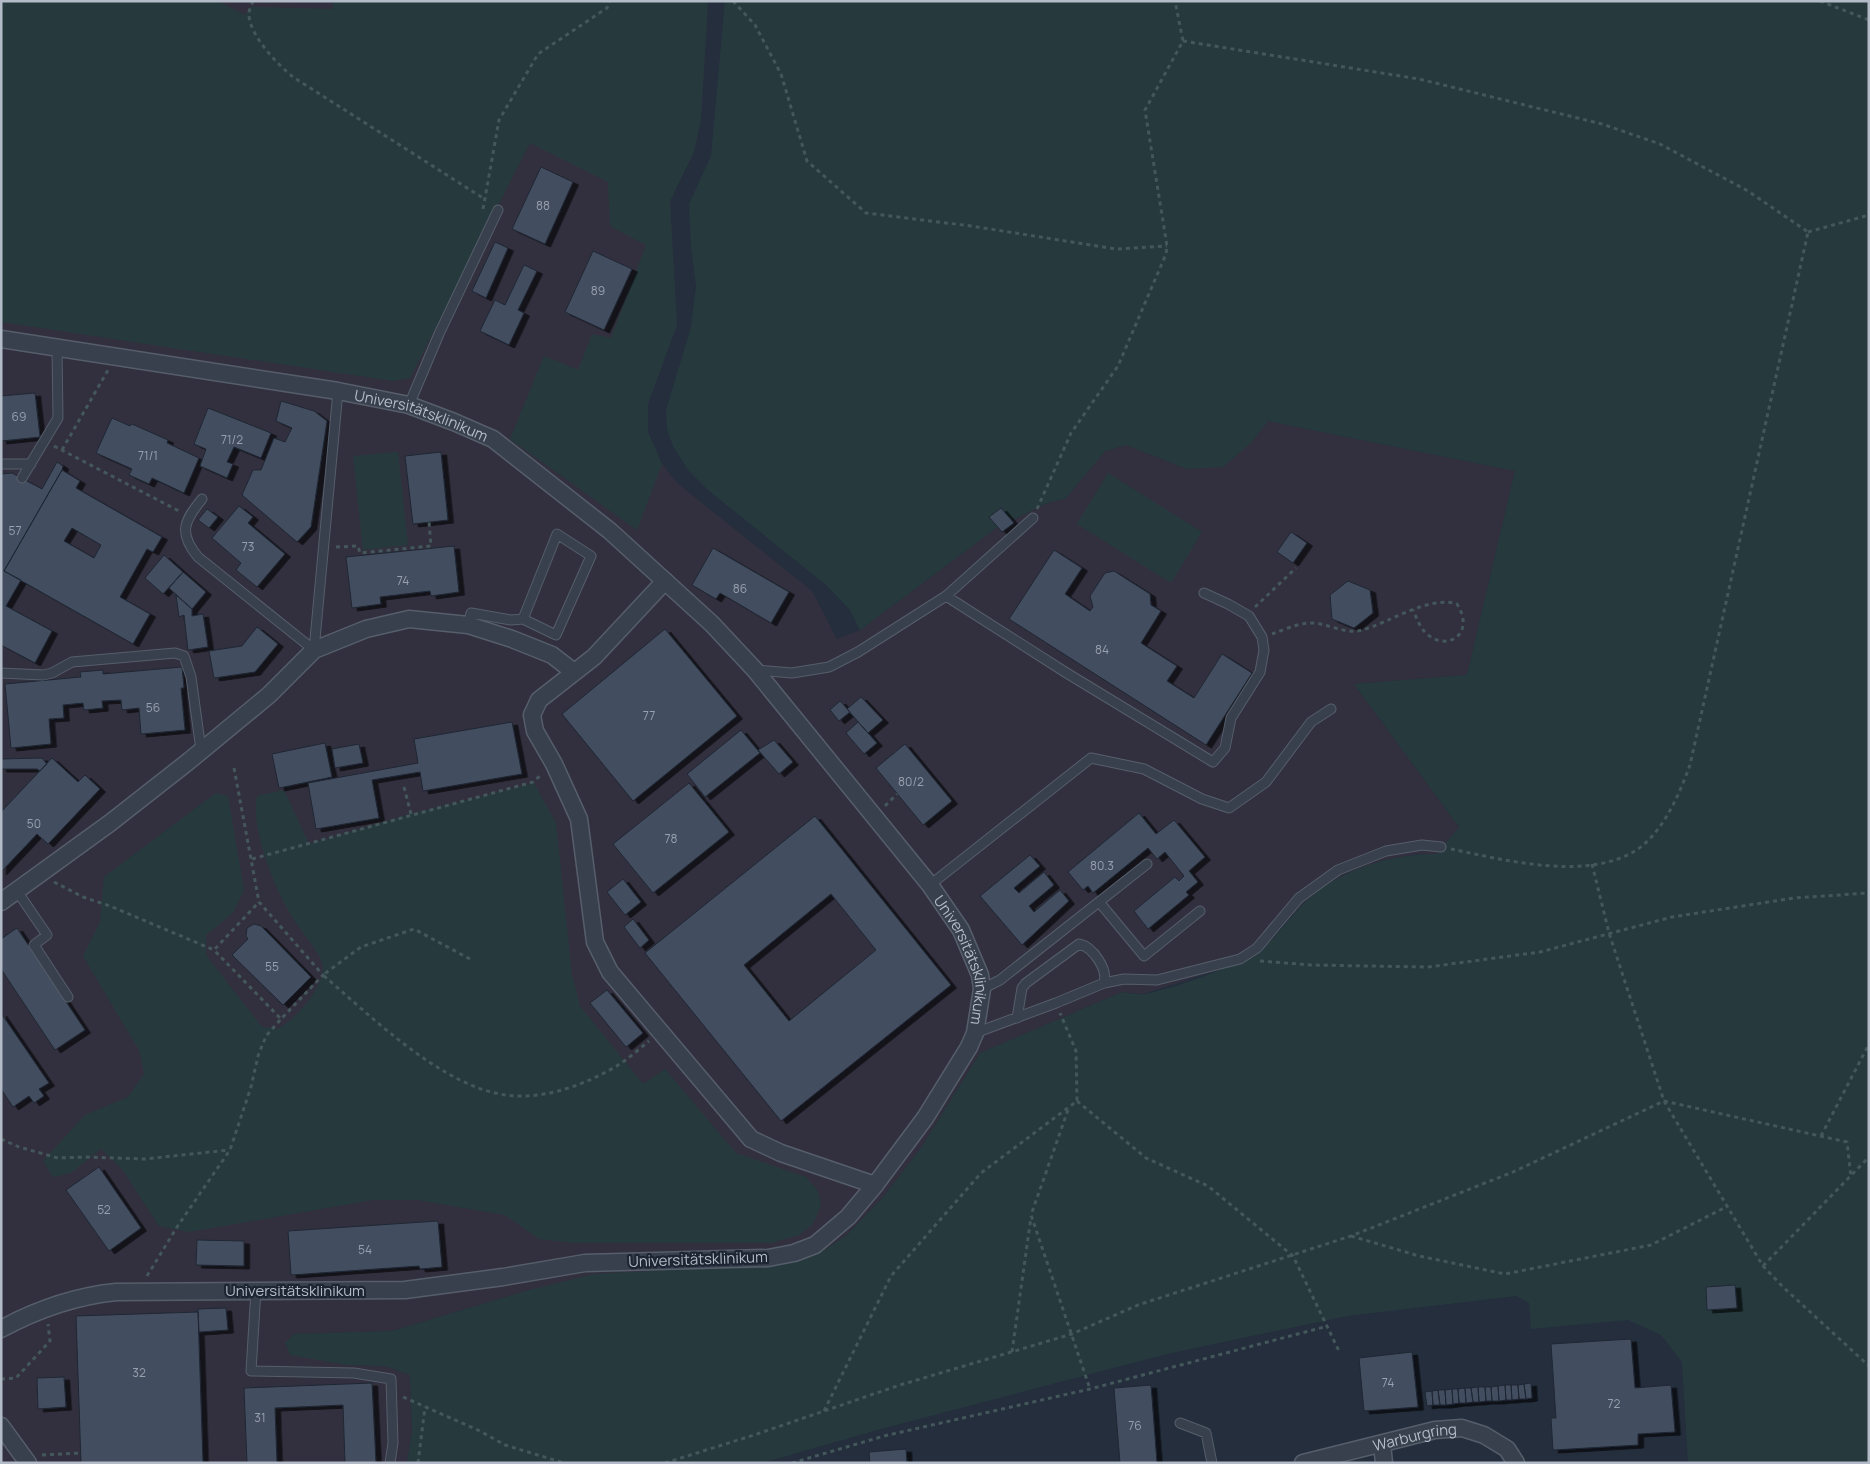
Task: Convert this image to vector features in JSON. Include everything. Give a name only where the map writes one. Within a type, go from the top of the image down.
[{"type":"street","name":"Universitätsklinikum","points":[[1,339],[338,391],[409,405],[493,439],[603,525],[712,624],[755,670],[930,885],[961,930],[980,975],[982,989],[981,1031],[930,1109],[875,1185],[848,1217],[815,1245],[794,1253],[768,1258],[585,1263],[503,1277],[405,1290],[256,1290],[94,1294],[47,1310],[1,1329]]},
{"type":"street","points":[[665,581],[594,658],[539,700],[532,715],[535,731],[554,764],[579,819],[595,942],[610,972],[751,1139],[781,1152],[875,1185]]},
{"type":"street","points":[[1,902],[110,823],[201,750],[269,695],[314,650],[366,629],[408,619],[468,625],[512,639],[552,655],[574,672]]},
{"type":"street","points":[[1,1426],[25,1459]]},
{"type":"street","name":"Warburgring","points":[[1302,1463],[1435,1430],[1462,1428],[1484,1435],[1507,1450],[1516,1463]]},
{"type":"street","points":[[1382,1444],[1384,1463]]},
{"type":"lane","points":[[409,405],[439,334],[498,210]]},
{"type":"lane","points":[[22,478],[58,418],[57,348]]},
{"type":"lane","points":[[314,650],[338,391]]},
{"type":"lane","points":[[1,464],[31,464]]},
{"type":"lane","points":[[202,499],[186,522],[185,536],[189,546],[198,557],[314,650]]},
{"type":"lane","points":[[755,670],[792,673],[829,667],[858,652],[946,596],[1033,518]]},
{"type":"lane","points":[[468,625],[471,613],[511,620],[524,619],[556,635],[591,556],[557,534],[524,619]]},
{"type":"lane","points":[[946,596],[1064,672],[1213,762],[1225,748],[1231,718],[1260,672],[1264,660],[1262,637],[1249,616],[1228,604],[1204,594]]},
{"type":"lane","points":[[1,674],[43,675],[52,673],[72,662],[175,653],[184,656],[191,677],[201,750]]},
{"type":"lane","points":[[930,885],[1090,758],[1144,768],[1202,799],[1229,808],[1266,782],[1311,722],[1331,709]]},
{"type":"lane","points":[[981,1031],[1056,1004],[1104,982],[1124,979],[1158,980],[1240,959],[1257,948],[1299,898],[1331,874],[1365,857],[1386,851],[1422,845],[1441,846]]},
{"type":"lane","points":[[982,989],[1000,980],[1090,906],[1100,903],[1147,864]]},
{"type":"lane","points":[[17,891],[47,936],[34,945],[68,997]]},
{"type":"lane","points":[[1100,903],[1144,956],[1200,910]]},
{"type":"lane","points":[[1017,1018],[1022,988],[1026,983],[1079,944],[1090,949],[1104,969],[1106,976],[1104,982]]},
{"type":"lane","points":[[256,1290],[251,1370],[354,1373],[391,1379],[393,1443],[390,1463]]},
{"type":"lane","points":[[1180,1423],[1206,1433],[1212,1463]]},
{"type":"path","points":[[253,1],[249,13],[260,41],[287,72],[316,93],[486,200]]},
{"type":"path","points":[[480,216],[486,200],[499,120],[538,54],[607,8],[610,1]]},
{"type":"path","points":[[733,1],[755,25],[782,74],[807,161],[866,213],[971,226],[1116,249],[1167,246]]},
{"type":"path","points":[[1033,518],[1071,433],[1118,366],[1167,246],[1145,110],[1183,41],[1175,1]]},
{"type":"path","points":[[1820,1],[1869,20]]},
{"type":"path","points":[[1183,41],[1419,79],[1602,124],[1668,149],[1748,191],[1808,232],[1869,215]]},
{"type":"path","points":[[1441,846],[1538,864],[1592,864],[1619,858],[1636,850],[1652,836],[1670,810],[1687,772],[1808,232]]},
{"type":"path","points":[[62,450],[115,357]]},
{"type":"path","points":[[44,440],[189,516]]},
{"type":"path","points":[[323,548],[358,546],[360,553],[431,546],[429,522]]},
{"type":"path","points":[[1249,616],[1261,600],[1296,568]]},
{"type":"path","points":[[1262,637],[1310,623],[1347,631],[1361,630],[1413,610],[1445,601],[1457,604],[1464,618],[1462,630],[1453,639],[1439,640],[1427,634],[1413,610]]},
{"type":"path","points":[[234,768],[259,902],[323,975],[434,1065],[469,1083],[495,1093],[526,1095],[570,1087],[617,1066],[661,1032]]},
{"type":"path","points":[[252,859],[533,782]]},
{"type":"path","points":[[404,787],[411,814]]},
{"type":"path","points":[[1592,864],[1609,934],[1664,1101],[1763,1266],[1783,1288],[1869,1366]]},
{"type":"path","points":[[40,875],[83,897],[110,906],[214,950],[281,1018]]},
{"type":"path","points":[[1240,959],[1311,965],[1428,967],[1540,952],[1672,917],[1794,898],[1869,893]]},
{"type":"path","points":[[214,950],[259,902]]},
{"type":"path","points":[[147,1273],[230,1150],[251,1087],[258,1056],[266,1036],[323,975],[361,947],[414,929],[470,959]]},
{"type":"path","points":[[1056,1004],[1076,1050],[1077,1102],[1146,1158],[1208,1186],[1293,1256],[1340,1351]]},
{"type":"path","points":[[1821,1136],[1869,1044]]},
{"type":"path","points":[[665,1463],[900,1385],[1072,1334],[1138,1305],[1351,1236],[1514,1172],[1664,1101],[1848,1142],[1851,1177]]},
{"type":"path","points":[[824,1411],[891,1276],[981,1173],[1077,1102]]},
{"type":"path","points":[[1012,1352],[1031,1215],[1068,1109]]},
{"type":"path","points":[[1,1139],[18,1147],[58,1158],[146,1159],[230,1150]]},
{"type":"path","points":[[1763,1266],[1869,1158]]},
{"type":"path","points":[[1351,1236],[1419,1256],[1505,1274],[1651,1245],[1728,1206]]},
{"type":"path","points":[[1031,1215],[1090,1389]]},
{"type":"path","points":[[1,1379],[16,1378],[50,1341],[47,1310]]},
{"type":"path","points":[[792,1463],[884,1436],[1090,1389],[1328,1326]]},
{"type":"path","points":[[390,1391],[480,1430],[506,1445],[564,1463]]},
{"type":"path","points":[[418,1463],[425,1407]]},
{"type":"path","points":[[25,1459],[81,1453]]},
{"type":"shaded area","points":[[1,1],[708,1],[701,119],[694,152],[670,201],[677,325],[648,404],[648,432],[662,464],[677,483],[812,591],[837,639],[860,630],[995,529],[1045,504],[1066,498],[1105,451],[1126,445],[1187,469],[1252,442],[1267,421],[1515,471],[1467,675],[1354,684],[1459,827],[1437,854],[1417,854],[1380,861],[1345,874],[1325,886],[1302,905],[1259,951],[1233,965],[1143,994],[1122,992],[980,1053],[921,1148],[884,1196],[847,1235],[823,1251],[804,1259],[769,1265],[529,1290],[392,1331],[294,1334],[347,1365],[385,1366],[410,1375],[412,1432],[407,1463],[1,1463]]},
{"type":"green space","points":[[1,1],[218,1],[245,15],[251,7],[333,9],[333,1],[708,1],[701,119],[694,152],[670,201],[677,325],[648,404],[648,432],[662,464],[637,530],[510,439],[544,356],[578,370],[592,334],[611,338],[646,245],[610,226],[608,182],[530,143],[410,378],[393,381],[1,322]]},
{"type":"green space","points":[[725,1],[1869,1],[1869,1463],[1688,1463],[1682,1362],[1661,1335],[1628,1320],[1531,1329],[1529,1303],[1516,1296],[1347,1316],[1167,1354],[881,1429],[762,1463],[407,1463],[412,1432],[410,1375],[385,1366],[347,1365],[290,1355],[285,1343],[294,1334],[392,1331],[529,1290],[594,1274],[769,1265],[804,1259],[823,1251],[847,1235],[884,1196],[921,1148],[980,1053],[1122,992],[1142,994],[1157,991],[1203,977],[1235,964],[1264,946],[1302,905],[1331,882],[1365,866],[1382,861],[1400,857],[1437,854],[1459,827],[1354,684],[1467,675],[1515,471],[1268,421],[1252,442],[1223,467],[1187,469],[1126,445],[1105,451],[1066,498],[1045,504],[995,529],[860,630],[850,610],[826,585],[708,490],[688,470],[673,446],[667,429],[666,410],[691,327],[696,286],[691,247],[689,204],[711,156]]},
{"type":"green space","points":[[398,452],[408,545],[363,550],[353,456]]},
{"type":"green space","points":[[1108,473],[1202,532],[1171,583],[1077,524]]},
{"type":"green space","points":[[534,783],[556,823],[572,975],[580,1006],[643,1084],[665,1069],[736,1153],[806,1177],[818,1191],[821,1205],[813,1224],[799,1235],[772,1243],[573,1243],[539,1239],[505,1215],[417,1200],[373,1200],[189,1232],[159,1226],[122,1169],[101,1149],[71,1173],[53,1177],[43,1161],[85,1115],[128,1097],[144,1074],[140,1052],[83,956],[100,922],[104,877],[216,793],[228,796],[244,890],[233,913],[206,935],[206,955],[262,1027],[278,1029],[301,1009],[315,991],[320,981],[322,963],[288,909],[273,878],[257,826],[257,796],[284,790],[309,844],[411,814]]},
{"type":"building","points":[[541,167],[573,182],[545,244],[512,229]]},
{"type":"building","points":[[495,242],[508,248],[486,298],[472,291]]},
{"type":"building","points":[[593,251],[632,269],[604,330],[565,312]]},
{"type":"building","points":[[524,265],[537,271],[518,310],[524,313],[509,345],[480,331],[495,300],[505,305]]},
{"type":"building","points":[[35,393],[40,437],[1,441],[1,396]]},
{"type":"building","points":[[281,401],[314,411],[327,421],[311,527],[297,542],[242,495],[253,470],[261,470],[274,438],[285,442],[292,428],[276,421]]},
{"type":"building","points":[[208,408],[271,433],[261,458],[234,447],[227,462],[233,464],[227,478],[200,466],[206,449],[194,444]]},
{"type":"building","points":[[112,418],[130,426],[132,424],[168,440],[167,443],[199,458],[184,493],[152,478],[149,484],[129,475],[132,469],[96,453]]},
{"type":"building","points":[[441,452],[448,520],[413,524],[405,456]]},
{"type":"building","points":[[57,462],[63,466],[62,470],[4,571],[21,580],[6,606],[52,631],[35,663],[1,645],[1,474],[12,473],[42,489]]},
{"type":"building","points":[[62,470],[80,481],[76,488],[162,537],[153,552],[147,549],[120,597],[150,614],[133,644],[4,571]],"holes":[[[72,528],[101,545],[94,558],[64,541]]]},
{"type":"building","points":[[239,506],[253,517],[248,523],[285,554],[257,587],[236,570],[241,563],[212,538]]},
{"type":"building","points":[[1001,508],[1014,523],[1002,532],[989,517]]},
{"type":"building","points":[[207,509],[218,517],[209,528],[198,520]]},
{"type":"building","points":[[1291,532],[1307,543],[1293,563],[1277,552]]},
{"type":"building","points":[[454,546],[459,592],[431,596],[430,591],[380,597],[381,604],[352,608],[346,557]]},
{"type":"building","points":[[713,548],[789,592],[771,623],[720,593],[716,599],[692,585]]},
{"type":"building","points":[[1054,550],[1082,568],[1065,594],[1090,611],[1093,607],[1090,596],[1105,573],[1114,571],[1150,594],[1151,605],[1161,611],[1141,643],[1177,666],[1167,681],[1194,698],[1222,654],[1252,673],[1206,745],[1009,619]]},
{"type":"building","points":[[164,555],[183,572],[163,594],[145,578]]},
{"type":"building","points":[[183,572],[206,592],[192,609],[169,588]]},
{"type":"building","points":[[1348,581],[1370,590],[1373,613],[1354,628],[1332,619],[1330,595]]},
{"type":"building","points":[[176,595],[192,609],[192,616],[203,614],[208,647],[188,650],[184,615],[179,617]]},
{"type":"building","points":[[257,627],[278,644],[255,672],[214,678],[209,651],[242,646]]},
{"type":"building","points":[[665,629],[737,716],[633,801],[562,714]]},
{"type":"building","points":[[182,667],[184,688],[181,688],[185,730],[141,734],[139,708],[122,710],[121,700],[102,701],[103,708],[84,710],[83,703],[63,705],[64,718],[49,719],[51,744],[11,748],[5,684],[81,677],[80,672],[103,670],[103,674]]},
{"type":"building","points":[[861,697],[883,720],[868,733],[847,709]]},
{"type":"building","points":[[840,701],[850,712],[839,721],[830,710]]},
{"type":"building","points":[[512,722],[522,774],[423,791],[420,772],[372,780],[379,818],[316,829],[308,783],[418,763],[414,739]]},
{"type":"building","points":[[858,722],[877,743],[864,754],[846,733]]},
{"type":"building","points":[[741,730],[760,753],[705,797],[687,774]]},
{"type":"building","points":[[774,740],[793,762],[779,774],[758,750]]},
{"type":"building","points":[[325,743],[332,777],[279,788],[272,754]]},
{"type":"building","points":[[359,744],[363,763],[335,768],[332,749]]},
{"type":"building","points":[[905,744],[952,801],[923,825],[876,768]]},
{"type":"building","points":[[42,758],[47,764],[40,771],[37,769],[1,769],[1,759]]},
{"type":"building","points":[[52,758],[78,782],[85,775],[100,789],[48,844],[37,834],[1,872],[1,812]]},
{"type":"building","points":[[689,783],[729,832],[653,893],[613,844]]},
{"type":"building","points":[[1139,813],[1156,834],[1174,820],[1205,857],[1189,871],[1198,882],[1186,892],[1189,895],[1148,929],[1134,911],[1175,877],[1179,881],[1184,876],[1165,852],[1157,859],[1148,848],[1093,893],[1088,886],[1083,890],[1068,872]]},
{"type":"building","points":[[815,816],[951,985],[781,1121],[645,953]],"holes":[[[831,894],[876,950],[789,1021],[744,965]]]},
{"type":"building","points":[[1030,855],[1040,866],[1014,888],[1019,893],[1044,872],[1054,885],[1029,906],[1034,912],[1060,890],[1069,901],[1022,945],[980,896]]},
{"type":"building","points":[[623,879],[641,902],[625,915],[607,892]]},
{"type":"building","points":[[633,919],[649,940],[640,948],[624,927]]},
{"type":"building","points":[[254,924],[261,926],[311,977],[283,1005],[232,955],[248,939],[246,936],[247,928]]},
{"type":"building","points":[[17,928],[85,1030],[55,1050],[1,969],[1,939]]},
{"type":"building","points":[[607,990],[643,1033],[626,1047],[590,1003]]},
{"type":"building","points":[[1,1013],[49,1083],[39,1089],[44,1096],[34,1103],[29,1096],[13,1107],[1,1089]]},
{"type":"building","points":[[99,1167],[141,1228],[109,1251],[66,1190]]},
{"type":"building","points":[[438,1221],[442,1267],[420,1269],[419,1266],[291,1275],[288,1231]]},
{"type":"building","points":[[197,1240],[244,1241],[244,1266],[196,1265]]},
{"type":"building","points":[[1735,1285],[1737,1308],[1707,1310],[1706,1287]]},
{"type":"building","points":[[226,1308],[228,1330],[199,1332],[198,1309]]},
{"type":"building","points":[[198,1312],[203,1463],[81,1463],[76,1316]]},
{"type":"building","points":[[1631,1339],[1635,1388],[1671,1385],[1675,1432],[1638,1434],[1638,1445],[1553,1450],[1551,1418],[1556,1418],[1551,1344]]},
{"type":"building","points":[[1412,1352],[1418,1407],[1364,1411],[1359,1358]]},
{"type":"building","points":[[64,1377],[66,1407],[38,1409],[37,1378]]},
{"type":"building","points":[[372,1383],[376,1463],[345,1463],[343,1405],[275,1408],[277,1463],[247,1463],[244,1388]]},
{"type":"building","points":[[1531,1383],[1532,1398],[1526,1399],[1524,1384]]},
{"type":"building","points":[[1524,1384],[1526,1399],[1519,1399],[1518,1385]]},
{"type":"building","points":[[1151,1385],[1157,1463],[1120,1463],[1114,1388]]},
{"type":"building","points":[[1505,1385],[1511,1385],[1512,1400],[1506,1400]]},
{"type":"building","points":[[1505,1385],[1506,1400],[1499,1401],[1498,1386]]},
{"type":"building","points":[[1511,1385],[1518,1385],[1519,1399],[1512,1400]]},
{"type":"building","points":[[1498,1386],[1499,1401],[1492,1401],[1491,1387]]},
{"type":"building","points":[[1478,1387],[1485,1387],[1486,1401],[1479,1402]]},
{"type":"building","points":[[1478,1387],[1479,1402],[1473,1402],[1471,1388]]},
{"type":"building","points":[[1485,1387],[1491,1387],[1492,1401],[1486,1401]]},
{"type":"building","points":[[1465,1388],[1471,1388],[1473,1402],[1466,1403]]},
{"type":"building","points":[[1465,1388],[1466,1403],[1459,1403],[1458,1389]]},
{"type":"building","points":[[1452,1389],[1458,1389],[1459,1403],[1453,1404]]},
{"type":"building","points":[[1452,1389],[1453,1404],[1446,1405],[1445,1390]]},
{"type":"building","points":[[1438,1390],[1445,1390],[1446,1405],[1440,1405]]},
{"type":"building","points":[[1438,1390],[1440,1405],[1433,1405],[1432,1391]]},
{"type":"building","points":[[1432,1391],[1433,1405],[1427,1406],[1425,1392]]},
{"type":"building","points":[[906,1449],[907,1463],[870,1463],[869,1452]]}]
